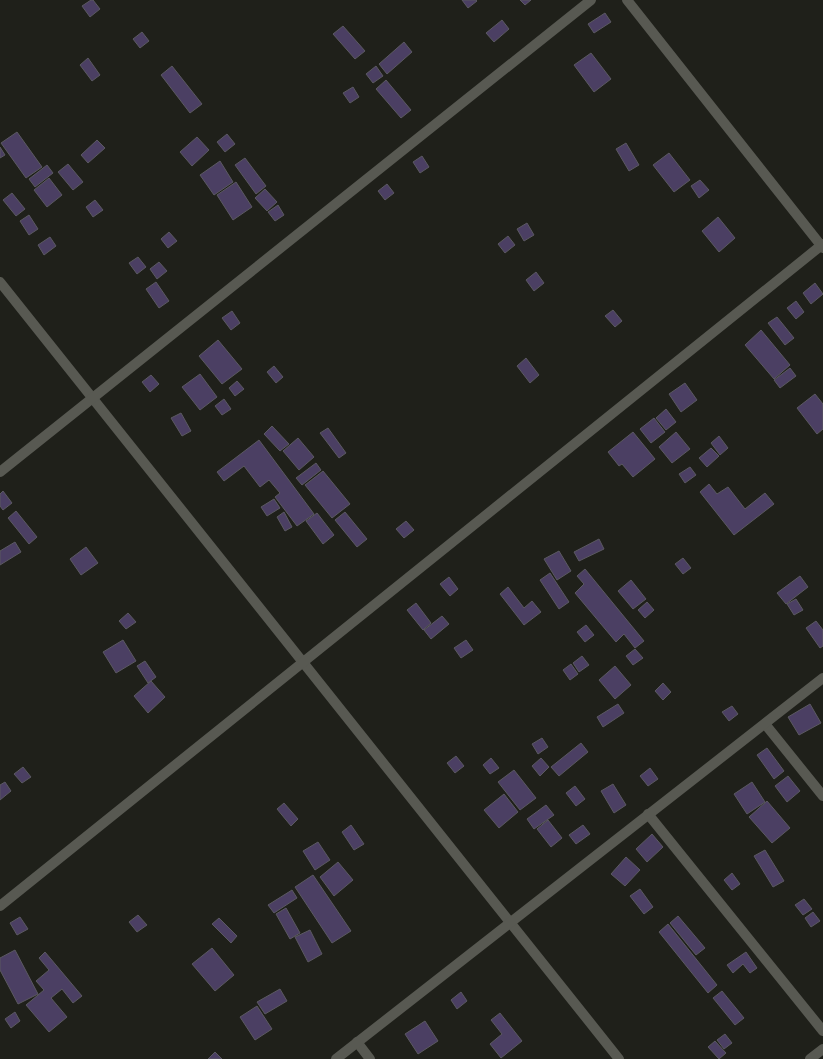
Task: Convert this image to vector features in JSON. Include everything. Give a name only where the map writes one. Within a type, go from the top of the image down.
[{"type":"street","points":[[0,472],[591,0]]},
{"type":"street","points":[[0,906],[822,246],[627,0]]},
{"type":"street","points":[[0,282],[619,1059]]},
{"type":"street","points":[[336,1059],[823,678]]},
{"type":"street","points":[[765,724],[823,796]]},
{"type":"street","points":[[648,814],[823,1031]]},
{"type":"street","points":[[357,1042],[370,1059]]},
{"type":"street","points":[[810,1059],[823,1049]]},
{"type":"building","points":[[93,0],[100,9],[90,17],[82,6]]},
{"type":"building","points":[[462,0],[476,0],[477,1],[468,8]]},
{"type":"building","points":[[520,0],[531,0],[525,5]]},
{"type":"building","points":[[605,13],[611,22],[594,33],[588,24]]},
{"type":"building","points":[[502,20],[509,29],[494,42],[486,33]]},
{"type":"building","points":[[343,26],[365,51],[355,59],[333,34]]},
{"type":"building","points":[[142,32],[149,41],[140,48],[133,39]]},
{"type":"building","points":[[404,42],[412,52],[387,74],[379,64]]},
{"type":"building","points":[[591,53],[611,79],[594,92],[574,65]]},
{"type":"building","points":[[88,58],[100,75],[92,81],[80,65]]},
{"type":"building","points":[[172,66],[202,104],[190,113],[161,75]]},
{"type":"building","points":[[376,66],[383,76],[373,83],[366,74]]},
{"type":"building","points":[[386,80],[411,110],[401,118],[376,89]]},
{"type":"building","points":[[353,87],[359,97],[350,103],[343,93]]},
{"type":"building","points":[[17,132],[42,167],[26,178],[1,143]]},
{"type":"building","points":[[227,134],[235,144],[225,152],[217,142]]},
{"type":"building","points":[[197,137],[209,150],[192,166],[180,152]]},
{"type":"building","points":[[97,140],[105,148],[88,163],[81,155]]},
{"type":"building","points":[[626,143],[639,165],[629,171],[616,149]]},
{"type":"building","points":[[0,147],[5,155],[0,158]]},
{"type":"building","points":[[669,153],[690,180],[674,192],[653,165]]},
{"type":"building","points":[[422,156],[429,167],[420,173],[413,162]]},
{"type":"building","points":[[245,158],[266,186],[256,194],[235,165]]},
{"type":"building","points":[[220,161],[233,182],[214,195],[200,175]]},
{"type":"building","points":[[68,164],[83,182],[73,190],[58,172]]},
{"type":"building","points":[[47,165],[53,173],[35,187],[29,179]]},
{"type":"building","points":[[49,178],[62,195],[47,207],[34,190]]},
{"type":"building","points":[[700,180],[709,190],[699,198],[691,186]]},
{"type":"building","points":[[236,182],[252,207],[233,220],[217,195]]},
{"type":"building","points":[[387,184],[394,193],[385,200],[378,191]]},
{"type":"building","points":[[265,189],[277,202],[267,211],[255,198]]},
{"type":"building","points":[[12,193],[25,209],[16,216],[3,200]]},
{"type":"building","points":[[95,200],[103,210],[93,217],[86,207]]},
{"type":"building","points":[[278,205],[284,215],[275,221],[268,212]]},
{"type":"building","points":[[29,215],[38,229],[29,235],[20,221]]},
{"type":"building","points":[[718,217],[735,238],[719,252],[702,231]]},
{"type":"building","points":[[527,223],[534,235],[524,241],[517,229]]},
{"type":"building","points":[[169,232],[177,241],[168,248],[161,239]]},
{"type":"building","points":[[508,236],[515,245],[505,253],[498,244]]},
{"type":"building","points":[[50,237],[56,246],[44,255],[38,245]]},
{"type":"building","points":[[138,257],[146,267],[137,274],[129,263]]},
{"type":"building","points":[[159,262],[167,271],[157,279],[150,269]]},
{"type":"building","points":[[536,272],[544,283],[534,291],[526,280]]},
{"type":"building","points":[[156,282],[169,301],[159,308],[146,289]]},
{"type":"building","points":[[815,283],[823,294],[811,304],[803,293]]},
{"type":"building","points":[[796,301],[804,312],[796,319],[787,308]]},
{"type":"building","points":[[613,310],[622,321],[615,327],[605,316]]},
{"type":"building","points":[[232,311],[240,323],[231,330],[222,318]]},
{"type":"building","points":[[777,317],[794,338],[785,345],[768,323]]},
{"type":"building","points":[[761,330],[790,365],[774,379],[745,345]]},
{"type":"building","points":[[218,340],[242,369],[222,384],[199,356]]},
{"type":"building","points":[[526,358],[539,375],[530,383],[517,366]]},
{"type":"building","points":[[274,366],[283,377],[276,383],[267,372]]},
{"type":"building","points":[[790,368],[796,376],[780,388],[774,380]]},
{"type":"building","points":[[200,374],[217,397],[200,410],[182,387]]},
{"type":"building","points":[[151,375],[159,384],[150,392],[142,382]]},
{"type":"building","points":[[237,381],[244,389],[235,396],[229,388]]},
{"type":"building","points":[[685,383],[697,400],[681,412],[669,394]]},
{"type":"building","points":[[815,394],[823,404],[823,429],[817,434],[797,408]]},
{"type":"building","points":[[224,399],[231,409],[222,415],[215,406]]},
{"type":"building","points":[[666,409],[676,422],[666,430],[656,418]]},
{"type":"building","points":[[181,413],[191,431],[182,436],[171,418]]},
{"type":"building","points":[[654,418],[665,432],[651,443],[640,429]]},
{"type":"building","points":[[272,426],[289,444],[280,451],[264,434]]},
{"type":"building","points":[[328,428],[346,453],[339,458],[320,433]]},
{"type":"building","points":[[633,432],[655,459],[633,477],[622,464],[619,466],[608,452]]},
{"type":"building","points":[[676,432],[690,449],[672,463],[659,447]]},
{"type":"building","points":[[719,436],[728,448],[720,455],[711,443]]},
{"type":"building","points":[[298,438],[314,457],[299,470],[283,451]]},
{"type":"building","points":[[259,440],[314,514],[297,526],[275,497],[280,493],[269,480],[260,487],[244,466],[224,481],[217,472]]},
{"type":"building","points":[[711,448],[719,456],[707,467],[699,458]]},
{"type":"building","points":[[316,463],[321,470],[302,485],[296,478]]},
{"type":"building","points":[[690,467],[696,475],[685,483],[679,474]]},
{"type":"building","points":[[323,471],[350,504],[332,518],[305,485]]},
{"type":"building","points":[[709,484],[717,494],[728,487],[745,509],[765,493],[774,504],[734,535],[700,492]]},
{"type":"building","points":[[3,491],[12,503],[3,510],[0,506],[0,494]]},
{"type":"building","points":[[274,499],[280,508],[267,516],[261,507]]},
{"type":"building","points":[[16,511],[37,537],[29,544],[8,518]]},
{"type":"building","points":[[284,512],[292,527],[285,531],[277,517]]},
{"type":"building","points":[[345,512],[367,539],[357,547],[335,520]]},
{"type":"building","points":[[317,513],[334,535],[323,544],[306,521]]},
{"type":"building","points":[[406,521],[414,530],[404,538],[396,529]]},
{"type":"building","points":[[599,539],[604,549],[579,561],[574,552]]},
{"type":"building","points":[[15,542],[21,552],[0,565],[0,551]]},
{"type":"building","points":[[86,547],[98,563],[81,575],[70,559]]},
{"type":"building","points":[[559,551],[571,571],[557,580],[544,559]]},
{"type":"building","points":[[683,558],[691,568],[683,574],[675,564]]},
{"type":"building","points":[[585,569],[644,641],[635,648],[624,634],[616,642],[575,593],[584,584],[577,576]]},
{"type":"building","points":[[550,573],[569,602],[559,609],[540,580]]},
{"type":"building","points":[[800,576],[808,587],[786,604],[777,593]]},
{"type":"building","points":[[449,577],[458,589],[450,596],[440,584]]},
{"type":"building","points":[[631,580],[646,599],[633,609],[618,591]]},
{"type":"building","points":[[508,587],[524,608],[532,601],[541,612],[524,625],[500,594]]},
{"type":"building","points":[[796,599],[803,610],[794,615],[787,604]]},
{"type":"building","points":[[647,602],[654,610],[645,618],[638,610]]},
{"type":"building","points":[[416,603],[431,623],[423,630],[407,610]]},
{"type":"building","points":[[128,613],[136,622],[126,629],[119,621]]},
{"type":"building","points":[[442,616],[449,624],[431,639],[424,630]]},
{"type":"building","points":[[816,621],[823,630],[823,646],[820,648],[806,628]]},
{"type":"building","points":[[586,625],[594,635],[585,642],[577,632]]},
{"type":"building","points":[[123,640],[136,661],[116,673],[103,652]]},
{"type":"building","points":[[466,640],[473,650],[461,658],[454,648]]},
{"type":"building","points":[[635,649],[643,658],[633,665],[626,656]]},
{"type":"building","points":[[582,656],[589,665],[579,672],[573,663]]},
{"type":"building","points":[[145,661],[156,677],[148,683],[137,666]]},
{"type":"building","points":[[571,664],[578,674],[570,680],[563,670]]},
{"type":"building","points":[[615,666],[631,685],[615,699],[599,680]]},
{"type":"building","points":[[151,681],[165,697],[148,713],[134,696]]},
{"type":"building","points":[[663,683],[671,692],[663,700],[655,691]]},
{"type":"building","points":[[618,704],[624,713],[603,727],[597,717]]},
{"type":"building","points":[[810,704],[821,723],[799,735],[788,717]]},
{"type":"building","points":[[732,706],[738,714],[729,721],[722,712]]},
{"type":"building","points":[[542,738],[548,747],[538,754],[532,744]]},
{"type":"building","points":[[581,743],[588,752],[559,776],[551,767]]},
{"type":"building","points":[[767,748],[784,771],[774,779],[757,755]]},
{"type":"building","points":[[456,756],[464,766],[455,773],[447,763]]},
{"type":"building","points":[[491,758],[499,768],[490,774],[483,765]]},
{"type":"building","points":[[541,758],[549,767],[540,776],[532,766]]},
{"type":"building","points":[[23,767],[31,777],[22,783],[14,774]]},
{"type":"building","points":[[650,768],[658,779],[648,786],[640,776]]},
{"type":"building","points":[[514,770],[536,798],[520,810],[498,782]]},
{"type":"building","points":[[788,776],[800,791],[787,802],[775,786]]},
{"type":"building","points":[[5,782],[11,791],[0,800],[0,785]]},
{"type":"building","points":[[752,782],[765,802],[747,814],[734,794]]},
{"type":"building","points":[[613,784],[626,805],[614,813],[601,791]]},
{"type":"building","points":[[575,786],[585,799],[576,806],[566,793]]},
{"type":"building","points":[[504,794],[518,812],[499,828],[484,810]]},
{"type":"building","points":[[767,801],[790,828],[772,843],[749,817]]},
{"type":"building","points":[[284,803],[298,819],[291,826],[277,809]]},
{"type":"building","points":[[546,805],[554,815],[534,829],[527,819]]},
{"type":"building","points":[[548,820],[562,838],[551,847],[537,829]]},
{"type":"building","points":[[351,825],[364,844],[354,850],[342,832]]},
{"type":"building","points":[[583,825],[590,834],[576,844],[569,835]]},
{"type":"building","points":[[652,834],[663,847],[647,862],[636,849]]},
{"type":"building","points":[[318,842],[330,860],[315,870],[303,851]]},
{"type":"building","points":[[765,850],[784,881],[773,887],[754,856]]},
{"type":"building","points":[[626,857],[640,870],[625,886],[611,874]]},
{"type":"building","points":[[338,862],[353,880],[334,896],[320,877]]},
{"type":"building","points":[[732,873],[740,884],[732,890],[724,880]]},
{"type":"building","points":[[313,875],[351,931],[332,943],[295,887]]},
{"type":"building","points":[[640,889],[653,907],[644,914],[630,896]]},
{"type":"building","points":[[292,890],[297,898],[274,913],[268,905]]},
{"type":"building","points":[[804,899],[812,909],[803,915],[795,905]]},
{"type":"building","points":[[286,908],[300,933],[290,939],[276,914]]},
{"type":"building","points":[[813,912],[820,921],[811,927],[805,918]]},
{"type":"building","points":[[138,915],[147,925],[137,932],[129,922]]},
{"type":"building","points":[[678,916],[705,948],[696,955],[670,923]]},
{"type":"building","points":[[20,917],[28,929],[17,935],[10,923]]},
{"type":"building","points":[[219,918],[237,936],[231,943],[212,924]]},
{"type":"building","points":[[668,924],[717,985],[708,993],[659,932]]},
{"type":"building","points":[[310,930],[322,954],[308,962],[295,937]]},
{"type":"building","points":[[212,948],[234,975],[215,991],[192,964]]},
{"type":"building","points":[[15,950],[38,994],[18,1004],[0,970],[0,958]]},
{"type":"building","points":[[45,952],[82,996],[73,1003],[62,989],[51,998],[67,1017],[49,1032],[26,1005],[44,990],[36,981],[49,970],[39,958]]},
{"type":"building","points":[[746,952],[757,968],[750,973],[743,964],[733,973],[727,965]]},
{"type":"building","points":[[280,989],[287,1001],[265,1014],[257,1002]]},
{"type":"building","points":[[722,991],[744,1018],[735,1025],[713,998]]},
{"type":"building","points":[[461,992],[467,1001],[457,1009],[451,1000]]},
{"type":"building","points":[[257,1006],[272,1029],[255,1040],[240,1017]]},
{"type":"building","points":[[15,1012],[20,1021],[11,1028],[5,1019]]},
{"type":"building","points":[[500,1013],[522,1041],[501,1058],[490,1044],[502,1034],[491,1020]]},
{"type":"building","points":[[425,1021],[438,1041],[418,1054],[405,1034]]},
{"type":"building","points":[[725,1034],[732,1043],[724,1049],[717,1040]]},
{"type":"building","points":[[715,1041],[726,1053],[719,1059],[708,1047]]},
{"type":"building","points":[[215,1052],[222,1059],[208,1059]]}]
